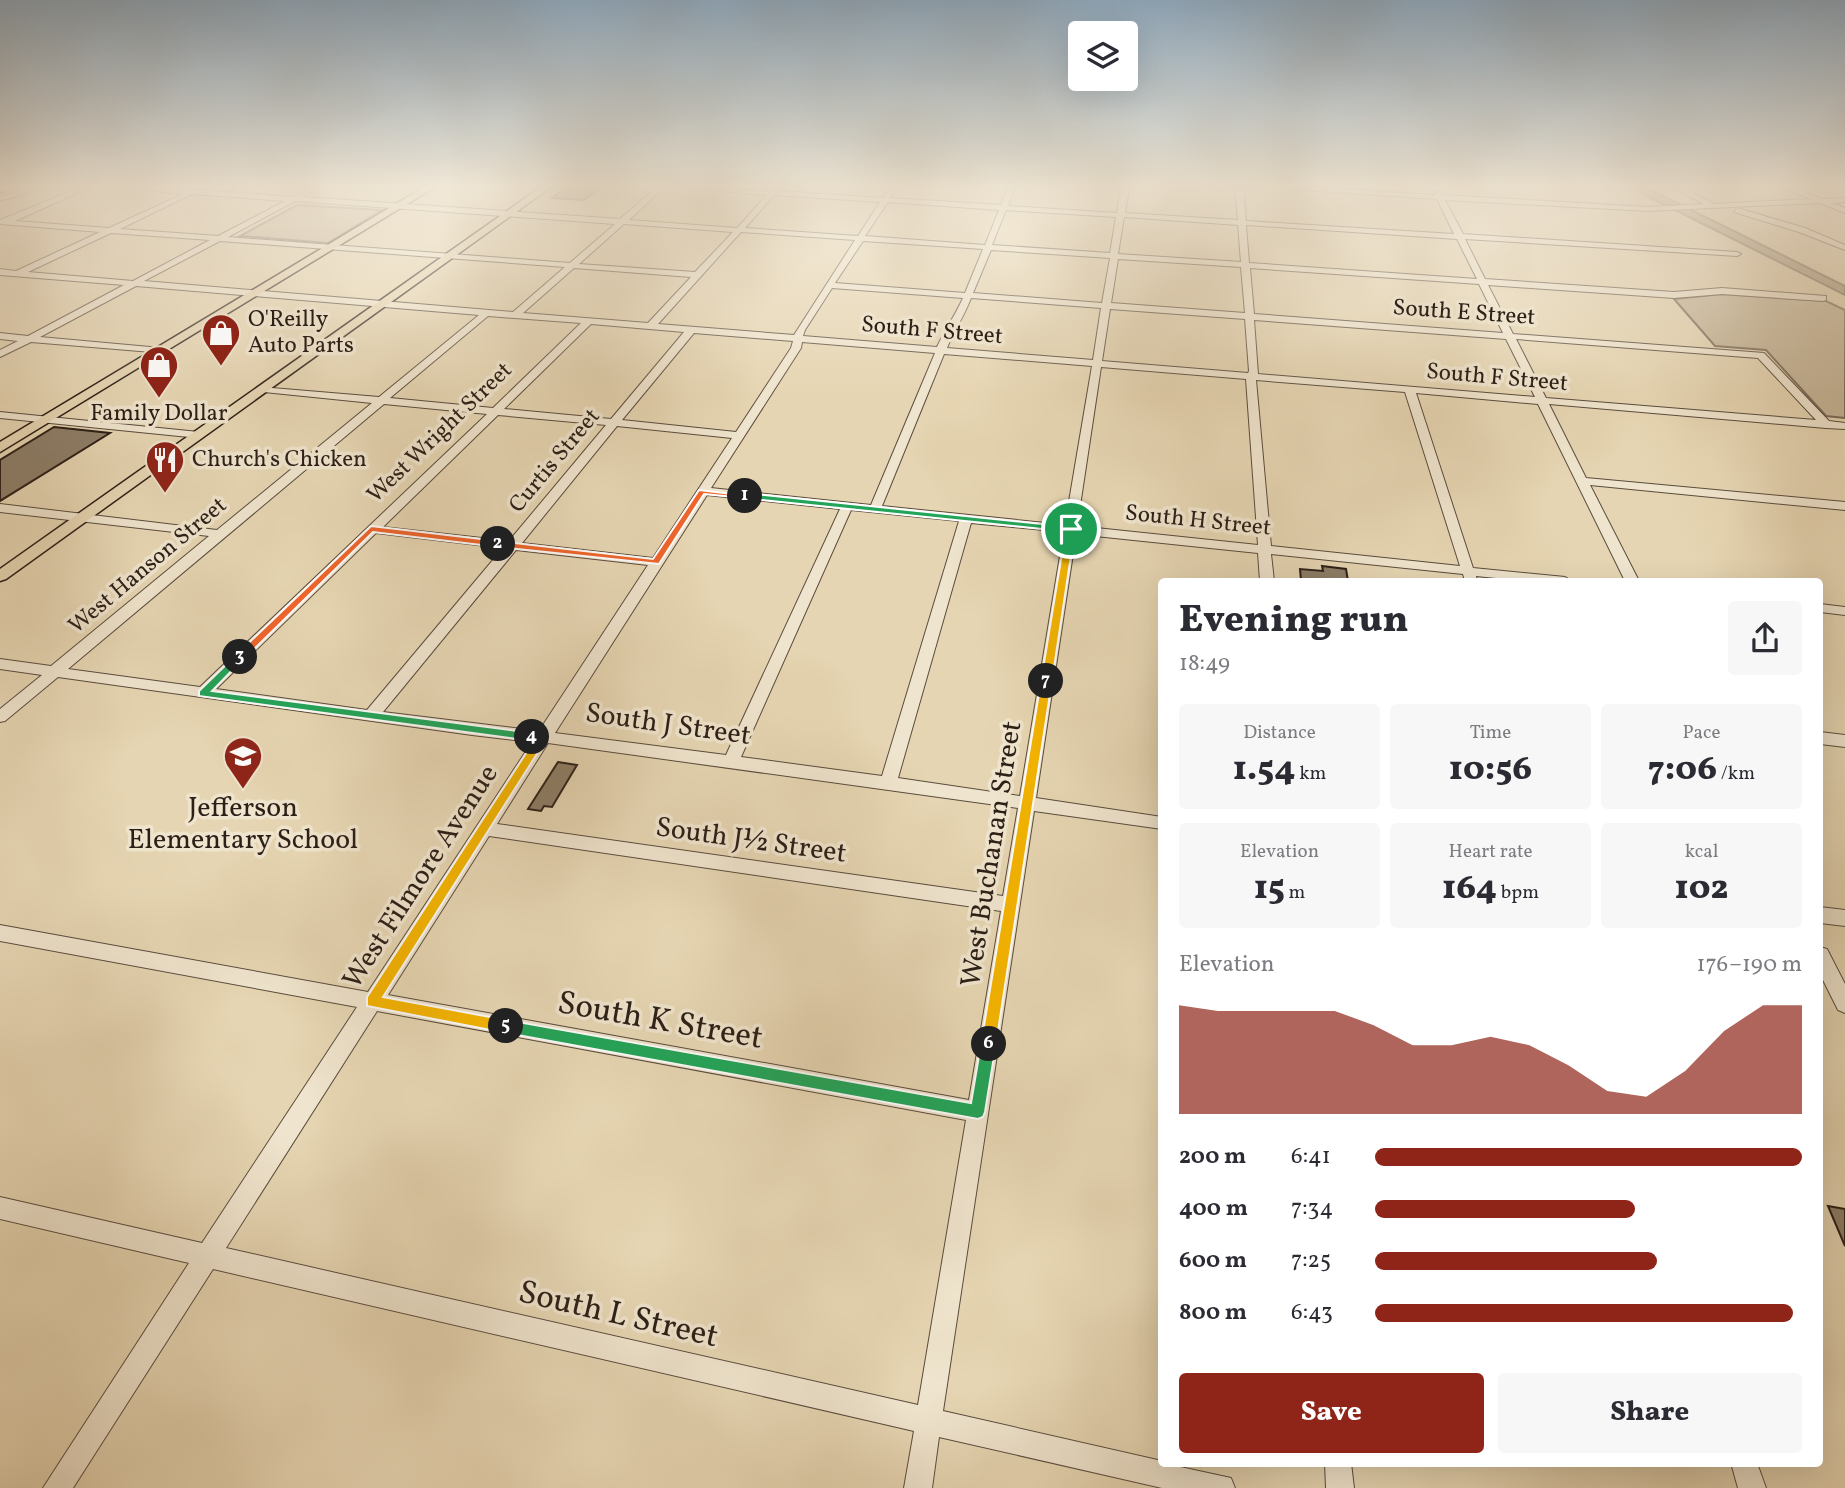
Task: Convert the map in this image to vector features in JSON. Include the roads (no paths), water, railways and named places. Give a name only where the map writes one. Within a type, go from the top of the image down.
[{"type":"main road","points":[[0,448],[317,256]]},
{"type":"main road","points":[[0,576],[449,256]]},
{"type":"street","points":[[0,281],[53,256]]},
{"type":"street","points":[[0,354],[185,256]]},
{"type":"street","points":[[456,256],[697,275]]},
{"type":"street","points":[[514,316],[583,256]]},
{"type":"street","points":[[650,327],[713,256]]},
{"type":"street","name":"West Filmore Avenue","points":[[57,1488],[796,348],[796,339],[848,256]]},
{"type":"street","points":[[875,509],[951,326],[957,323],[964,295],[979,256]]},
{"type":"street","name":"West Buchanan Street","points":[[918,1488],[1114,256]]},
{"type":"street","points":[[1120,256],[1674,295],[1722,291],[1823,298]]},
{"type":"street","points":[[1244,256],[1251,317],[1254,371],[1251,377],[1267,578]]},
{"type":"street","points":[[1470,256],[1630,578]]},
{"type":"street","name":"South F Street","points":[[0,272],[1845,426]]},
{"type":"street","name":"South E Street","points":[[829,285],[1761,355],[1826,425]]},
{"type":"street","name":"West Hanson Street","points":[[0,717],[485,313]]},
{"type":"street","name":"West Wright Street","points":[[203,693],[588,322]]},
{"type":"street","name":"Curtis Street","points":[[371,716],[691,330]]},
{"type":"street","points":[[0,336],[161,351]]},
{"type":"street","points":[[264,389],[738,435]]},
{"type":"street","points":[[1409,389],[1469,576]]},
{"type":"street","points":[[0,415],[199,435]]},
{"type":"street","points":[[1581,481],[1845,506]]},
{"type":"street","name":"South H Street","points":[[702,491],[1264,550],[1469,576],[1507,578]]},
{"type":"street","points":[[731,762],[847,506]]},
{"type":"street","points":[[0,508],[220,534]]},
{"type":"street","points":[[888,783],[966,518]]},
{"type":"street","points":[[371,529],[656,562]]},
{"type":"street","points":[[1823,608],[1845,611]]},
{"type":"street","name":"South J Street","points":[[0,664],[1158,821]]},
{"type":"street","points":[[1823,738],[1845,741]]},
{"type":"street","name":"South J½ Street","points":[[485,829],[1011,905]]},
{"type":"street","points":[[1823,915],[1845,918]]},
{"type":"street","name":"South K Street","points":[[0,933],[978,1112]]},
{"type":"street","points":[[1823,961],[1845,1004]]},
{"type":"street","name":"South L Street","points":[[0,1209],[1221,1488]]},
{"type":"street","points":[[1338,1467],[1340,1488]]},
{"type":"street","points":[[1745,1467],[1752,1488]]},
{"type":"place","name":"O'Reilly Auto Parts","points":[[221,367]]},
{"type":"place","name":"Family Dollar","points":[[159,399]]},
{"type":"place","name":"Church's Chicken","points":[[165,494]]},
{"type":"place","name":"Jefferson Elementary School","points":[[243,790]]}]
